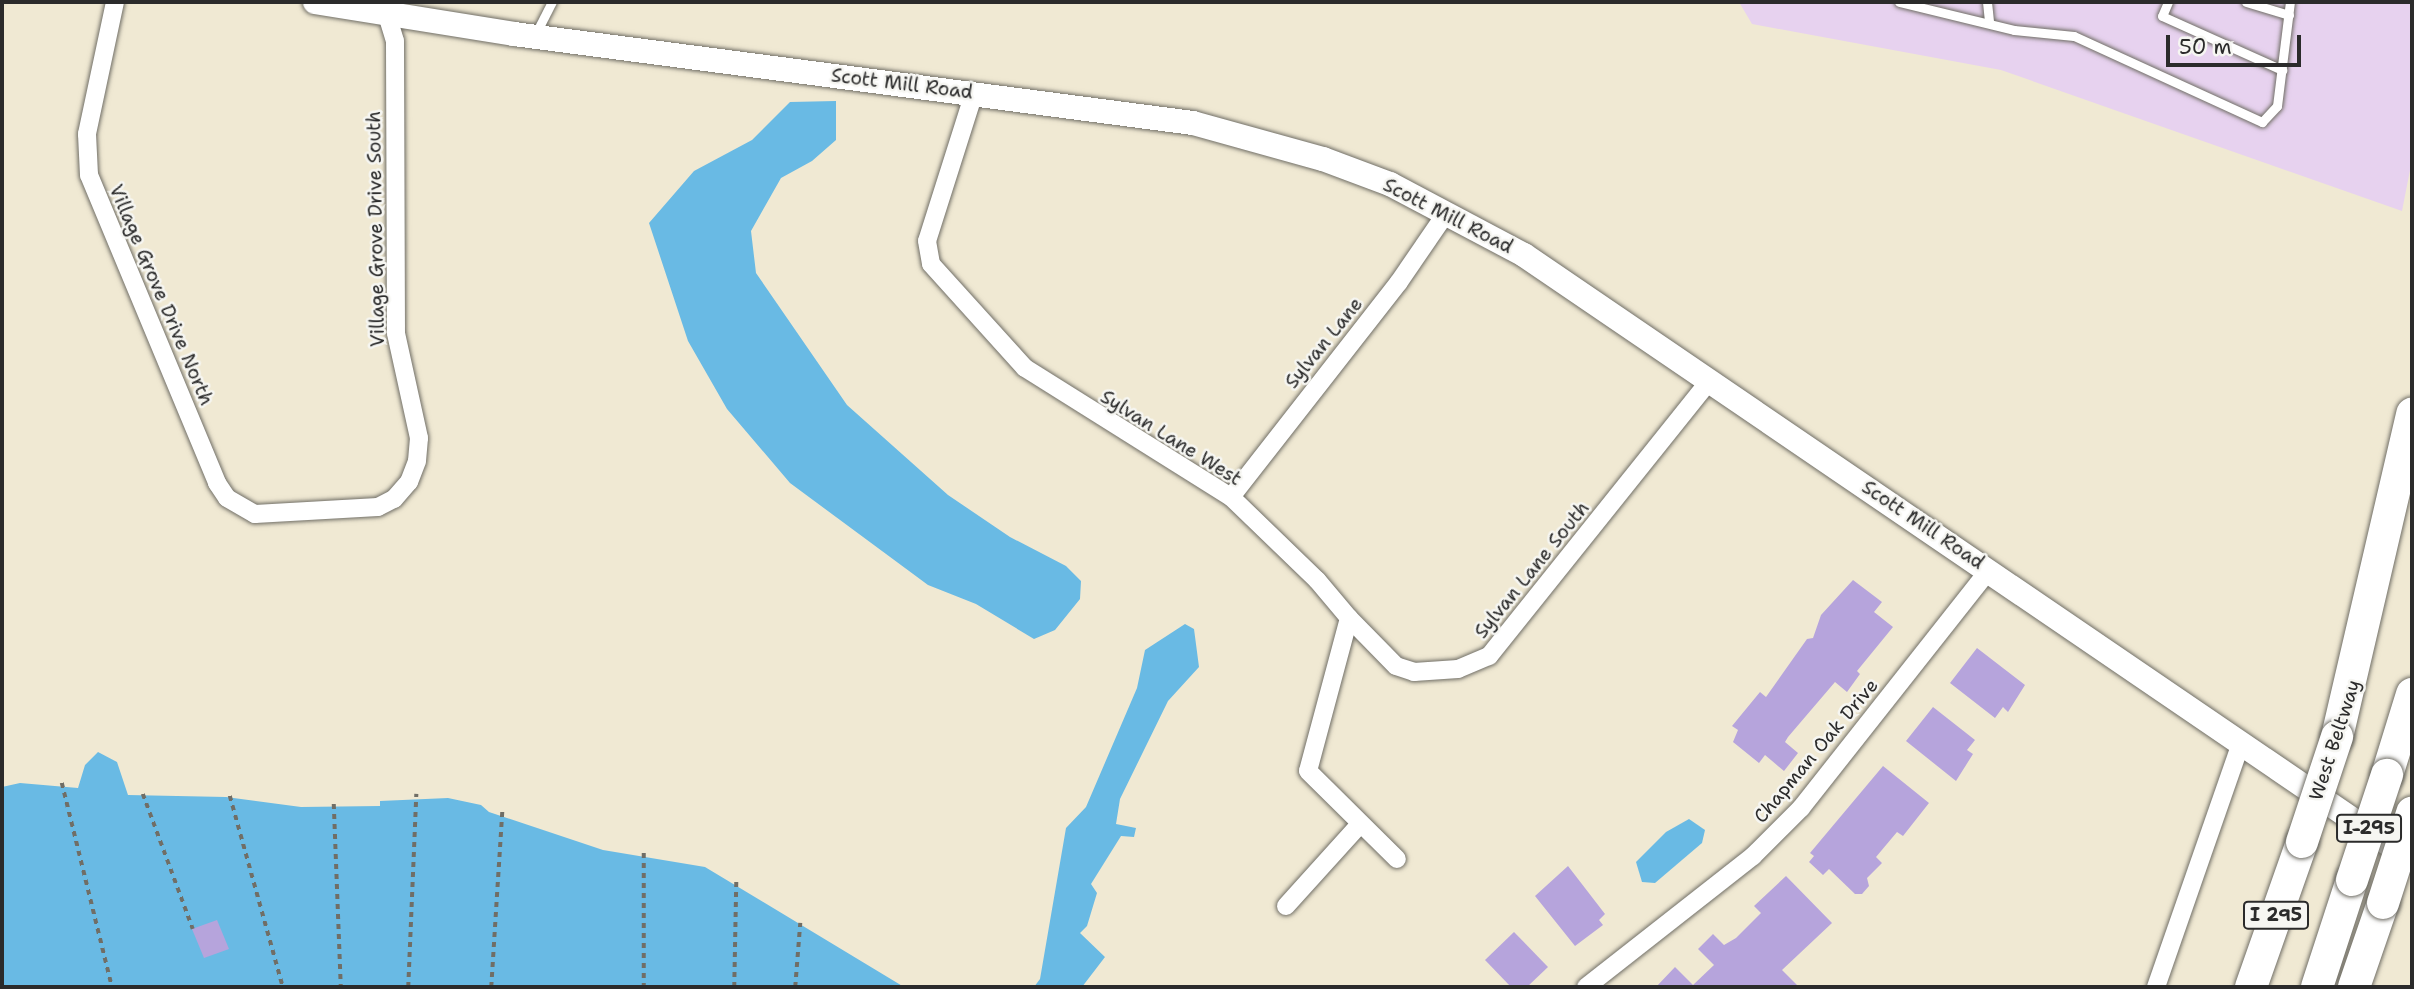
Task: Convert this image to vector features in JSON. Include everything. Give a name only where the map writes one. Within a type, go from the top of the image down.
[{"type":"highway","points":[[2337,737],[2412,414]]},
{"type":"highway","name":"West Beltway","points":[[2251,987],[2337,737],[2412,492]]},
{"type":"highway","name":"I-295","points":[[2317,987],[2412,694]]},
{"type":"highway","points":[[2354,987],[2412,813]]},
{"type":"street","name":"Village Grove Drive North","points":[[115,2],[87,134],[89,175],[217,483],[241,508],[255,514],[355,512],[394,499],[409,482]]},
{"type":"street","name":"Scott Mill Road","points":[[315,2],[385,8],[535,37],[1193,123],[1323,159],[1447,212],[1524,255],[2412,860]]},
{"type":"street","name":"Village Grove Drive South","points":[[385,8],[395,41],[396,333],[419,438],[409,482]]},
{"type":"street","name":"Sylvan Lane West","points":[[974,93],[927,241],[931,264],[949,289],[1025,368],[1231,498],[1317,580],[1349,618]]},
{"type":"street","name":"Sylvan Lane","points":[[1231,498],[1399,282],[1447,212]]},
{"type":"street","name":"Sylvan Lane South","points":[[1349,618],[1396,667],[1414,672],[1458,669],[1489,656],[1710,380]]},
{"type":"street","name":"Chapman Oak Drive","points":[[1586,987],[1753,856],[1801,808],[1989,570]]},
{"type":"street","points":[[1349,618],[1308,771],[1397,859]]},
{"type":"street","points":[[2156,987],[2241,743]]},
{"type":"street","points":[[1286,906],[1360,824]]},
{"type":"lane","points":[[535,37],[552,2]]},
{"type":"lane","points":[[1899,2],[2014,30],[2074,36],[2262,122],[2277,106],[2290,2]]},
{"type":"lane","points":[[1987,2],[1989,22]]},
{"type":"lane","points":[[2168,2],[2162,16],[2282,70]]},
{"type":"lane","points":[[2246,2],[2289,15]]},
{"type":"path","points":[[62,783],[112,987]]},
{"type":"path","points":[[143,794],[193,929]]},
{"type":"path","points":[[408,987],[416,794]]},
{"type":"path","points":[[230,796],[283,987]]},
{"type":"path","points":[[334,804],[341,987]]},
{"type":"path","points":[[491,987],[502,810]]},
{"type":"path","points":[[644,853],[644,987]]},
{"type":"path","points":[[734,987],[736,880]]},
{"type":"path","points":[[795,987],[800,923]]},
{"type":"shaded area","points":[[1739,2],[2412,2],[2412,160],[2402,211],[2001,70],[1752,24]]},
{"type":"water","points":[[836,101],[836,140],[812,161],[781,178],[751,231],[756,273],[847,405],[948,495],[1010,537],[1066,566],[1081,581],[1080,599],[1055,630],[1034,639],[976,604],[928,585],[790,483],[727,409],[688,341],[649,223],[694,171],[752,140],[790,102]]},
{"type":"water","points":[[1185,624],[1194,629],[1199,667],[1168,701],[1120,799],[1116,824],[1136,828],[1134,837],[1121,836],[1091,884],[1097,893],[1087,926],[1080,933],[1105,957],[1082,987],[1034,987],[1040,979],[1066,828],[1086,807],[1137,688],[1145,650]]},
{"type":"water","points":[[98,752],[117,762],[128,795],[226,797],[301,807],[380,806],[380,801],[448,798],[481,805],[489,812],[603,850],[705,867],[904,987],[2,987],[2,787],[20,783],[78,788],[85,765]]},
{"type":"water","points":[[1689,819],[1705,830],[1702,843],[1655,883],[1642,882],[1636,862],[1666,832]]},
{"type":"building","points":[[1853,580],[1882,602],[1874,612],[1893,627],[1857,671],[1860,674],[1847,692],[1835,682],[1788,737],[1785,742],[1798,753],[1784,771],[1765,755],[1759,763],[1733,742],[1738,730],[1732,726],[1760,692],[1766,697],[1807,639],[1813,638],[1821,615]]},
{"type":"building","points":[[1977,648],[2025,685],[2008,712],[2003,707],[1995,718],[1950,683]]},
{"type":"building","points":[[1933,707],[1975,740],[1967,750],[1973,754],[1956,781],[1906,741]]},
{"type":"building","points":[[1883,766],[1929,803],[1903,836],[1897,832],[1876,857],[1882,863],[1867,878],[1869,886],[1862,894],[1855,894],[1829,869],[1823,875],[1809,862],[1814,856],[1810,853]]},
{"type":"building","points":[[1568,866],[1605,914],[1599,920],[1603,925],[1575,946],[1535,896]]},
{"type":"building","points":[[1786,876],[1832,923],[1782,970],[1799,987],[1656,987],[1675,967],[1693,985],[1714,965],[1698,949],[1713,934],[1724,945],[1736,938],[1761,913],[1754,906]]},
{"type":"building","points":[[217,920],[229,949],[204,958],[192,929]]},
{"type":"building","points":[[1514,932],[1548,967],[1527,987],[1511,987],[1485,960]]}]
